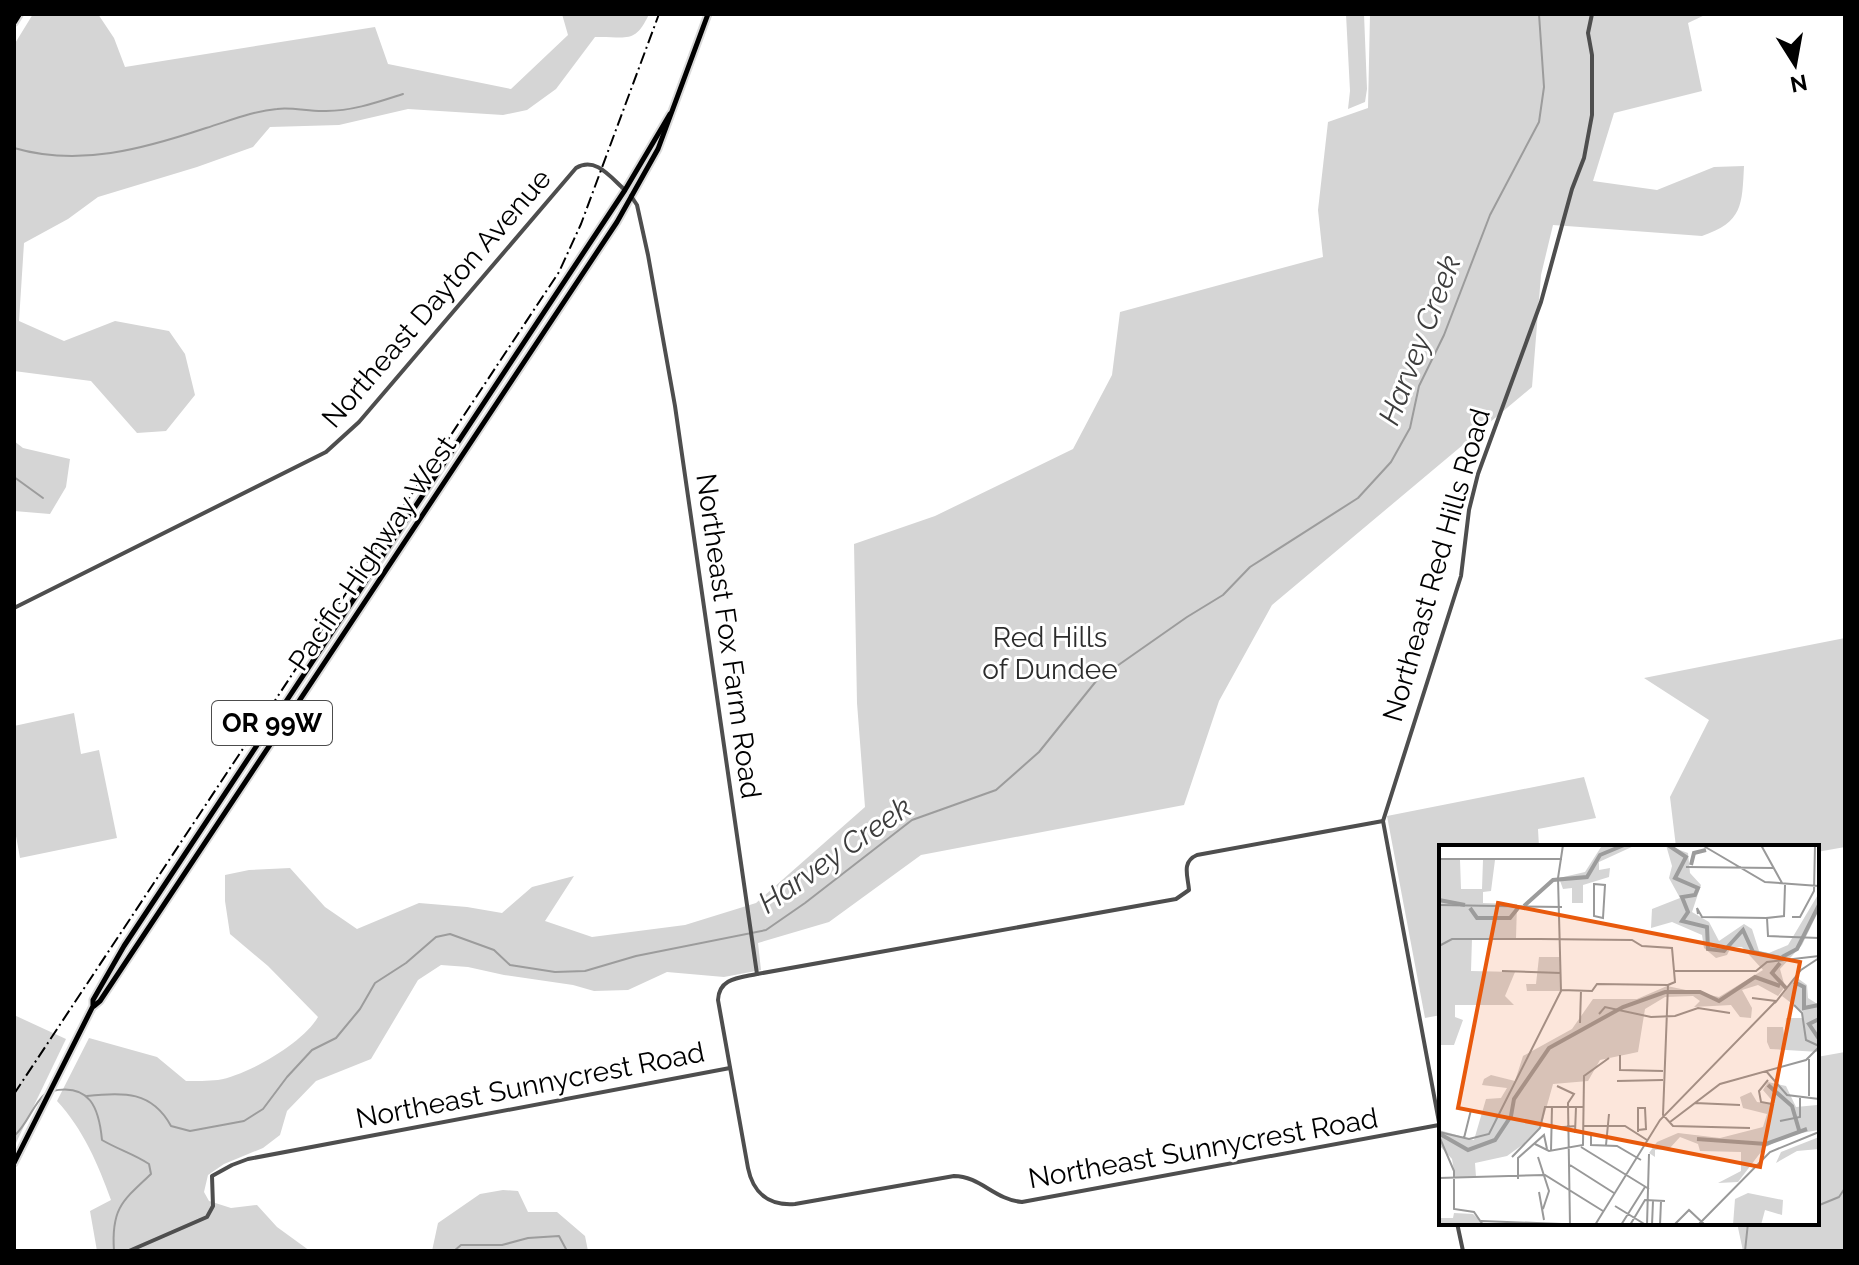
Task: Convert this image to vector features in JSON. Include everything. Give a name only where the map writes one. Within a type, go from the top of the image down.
[{"type":"highway","points":[[14,22],[19,14]]},
{"type":"main road","name":"Pacific Highway West","points":[[93,1006],[93,1000],[124,946],[625,190],[670,114],[708,14]]},
{"type":"main road","name":"Pacific Highway West","points":[[14,1163],[93,1006],[100,1001],[632,196],[658,149],[670,114]]},
{"type":"street","name":"Northeast Red Hills Road","points":[[1439,1125],[1383,821],[1461,576],[1469,510],[1478,474],[1537,314],[1572,189],[1584,158],[1592,115],[1592,55],[1588,33],[1592,14]]},
{"type":"street","name":"Northeast Dayton Avenue","points":[[14,608],[326,452],[359,422],[576,168],[588,163],[596,165],[625,190]]},
{"type":"street","points":[[625,190],[632,196]]},
{"type":"street","name":"Northeast Fox Farm Road","points":[[632,196],[637,205],[648,255],[675,406],[757,974]]},
{"type":"street","points":[[730,1068],[718,1000],[719,990],[731,980],[1176,899],[1189,892],[1187,865],[1190,858],[1197,855],[1383,821]]},
{"type":"street","name":"Northeast Sunnycrest Road","points":[[132,1250],[207,1217],[214,1201],[212,1176],[248,1159],[730,1068],[752,1182],[767,1200],[787,1205],[954,1176],[977,1180],[1001,1196],[1022,1202],[1439,1125]]},
{"type":"street","points":[[1457,1225],[1463,1251]]},
{"type":"green space","points":[[33,14],[98,14],[114,38],[125,67],[375,27],[388,64],[511,89],[568,35],[562,14],[649,14],[634,35],[595,37],[556,89],[527,110],[503,115],[408,109],[339,125],[270,127],[253,147],[98,197],[68,219],[24,243],[19,321],[64,341],[115,321],[169,331],[185,354],[195,395],[166,431],[137,433],[91,381],[14,371],[14,45]]},
{"type":"green space","points":[[1346,14],[1364,14],[1367,89],[1365,102],[1348,109],[1350,91]]},
{"type":"green space","name":"Red Hills of Dundee","points":[[1370,14],[1707,14],[1688,23],[1702,91],[1614,113],[1593,181],[1657,190],[1714,167],[1744,166],[1741,202],[1726,225],[1702,236],[1553,225],[1541,275],[1532,387],[1272,605],[1219,701],[1184,805],[921,855],[829,922],[758,943],[761,970],[724,977],[667,972],[628,990],[594,991],[468,967],[441,965],[418,980],[371,1059],[316,1081],[287,1111],[280,1135],[263,1148],[224,1164],[208,1175],[204,1192],[209,1201],[231,1208],[257,1205],[277,1227],[310,1251],[97,1251],[90,1211],[111,1200],[89,1148],[75,1123],[57,1101],[89,1038],[157,1057],[186,1081],[218,1080],[244,1072],[274,1056],[300,1037],[318,1017],[268,966],[230,934],[225,875],[249,870],[290,868],[325,907],[357,929],[419,903],[502,913],[532,887],[574,876],[545,921],[592,937],[685,925],[756,903],[865,807],[857,703],[854,544],[935,516],[1073,449],[1112,375],[1120,312],[1323,257],[1318,210],[1328,122],[1368,108]]},
{"type":"green space","points":[[14,441],[23,448],[70,459],[66,487],[50,514],[14,511]]},
{"type":"green space","points":[[1845,638],[1845,847],[1819,852],[1819,845],[1676,845],[1670,797],[1709,720],[1644,678]]},
{"type":"green space","points":[[74,713],[81,754],[99,750],[117,838],[20,858],[14,825],[14,726]]},
{"type":"green space","points":[[1584,777],[1596,818],[1538,829],[1539,845],[1439,845],[1439,1015],[1425,1018],[1387,816]]},
{"type":"green space","points":[[14,1015],[66,1039],[14,1147]]},
{"type":"green space","points":[[1845,1052],[1845,1251],[1743,1251],[1737,1225],[1819,1225],[1819,1057]]},
{"type":"green space","points":[[518,1191],[528,1212],[557,1212],[585,1236],[588,1251],[432,1251],[438,1223],[480,1194]]},
{"type":"waterway","name":"Harvey Creek","points":[[87,1096],[136,1096],[155,1106],[171,1126],[190,1131],[244,1121],[263,1109],[312,1050],[336,1038],[360,1009],[375,983],[406,963],[436,937],[450,934],[494,950],[510,965],[555,972],[585,971],[636,956],[766,930],[912,820],[996,790],[1039,752],[1097,680],[1223,595],[1250,567],[1358,498],[1391,462],[1410,428],[1419,386],[1444,335],[1490,215],[1539,122],[1544,87],[1539,14]]},
{"type":"waterway","points":[[14,148],[63,156],[111,153],[159,143],[259,112],[346,109],[403,94]]},
{"type":"waterway","points":[[14,477],[43,498]]},
{"type":"waterway","points":[[52,1091],[65,1089],[84,1095],[95,1108],[102,1140],[149,1164],[151,1174],[120,1207],[114,1225],[114,1251]]},
{"type":"waterway","points":[[14,1136],[46,1093]]},
{"type":"waterway","points":[[1819,1205],[1839,1197],[1845,1188]]},
{"type":"waterway","points":[[1745,1251],[1748,1225]]},
{"type":"waterway","points":[[454,1251],[461,1245],[502,1245],[528,1238],[559,1236],[567,1251]]},
{"type":"railway","points":[[14,1094],[559,272],[581,224],[659,14]]}]
